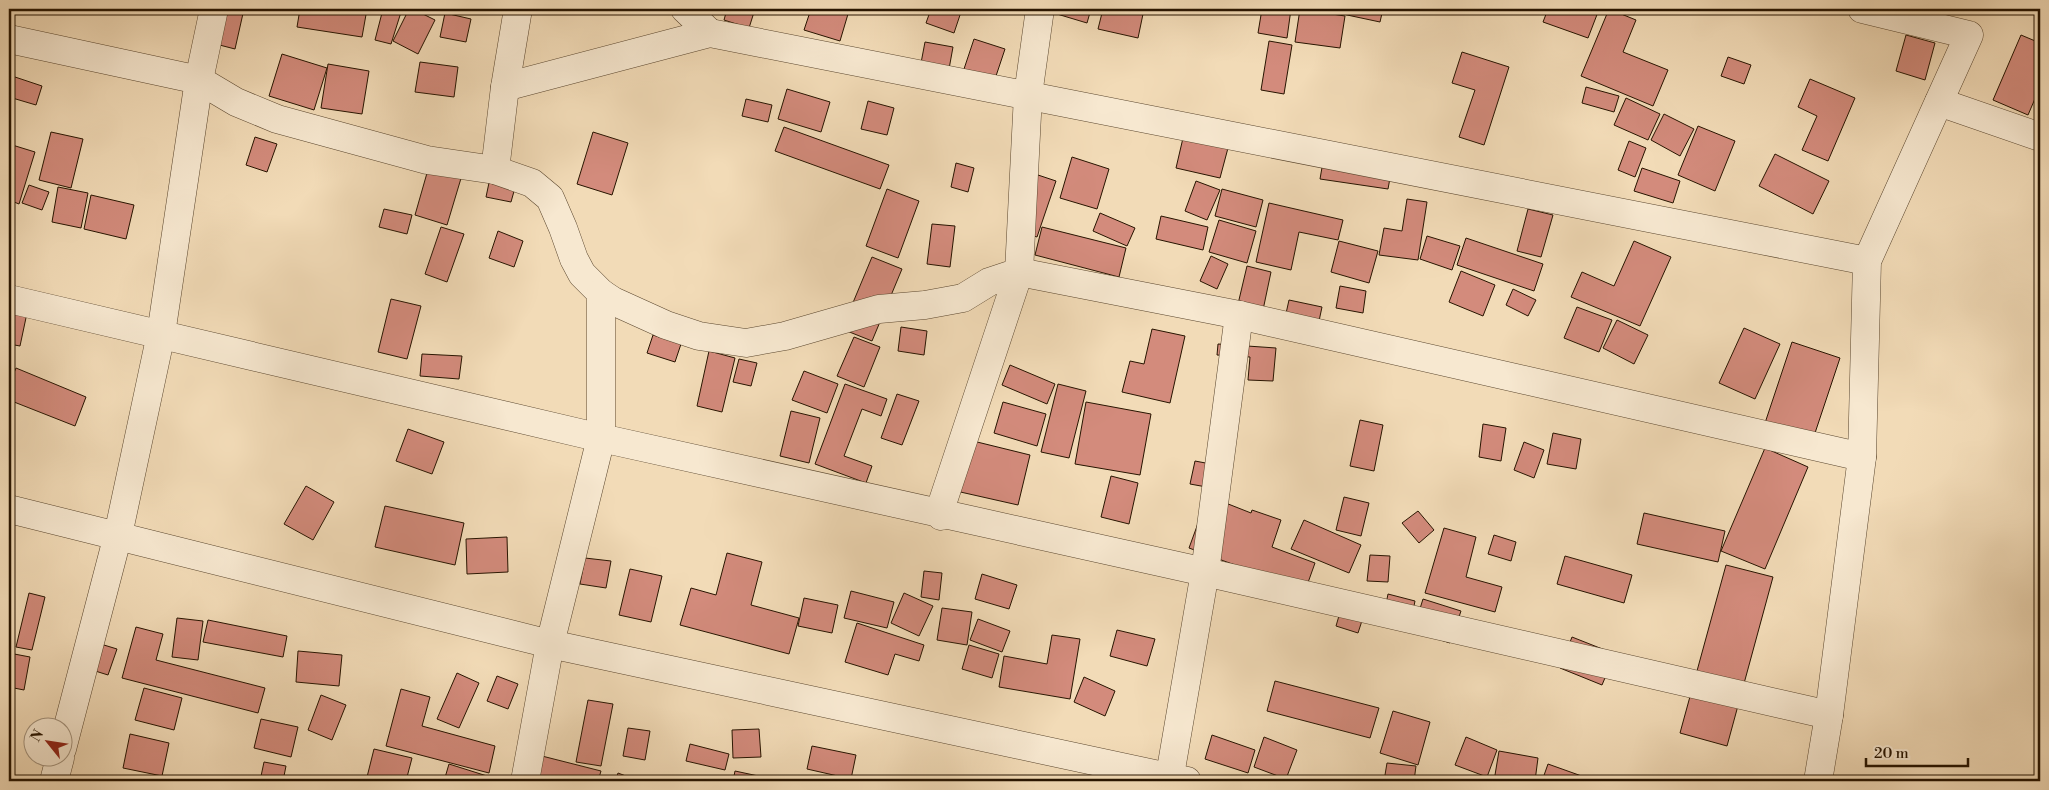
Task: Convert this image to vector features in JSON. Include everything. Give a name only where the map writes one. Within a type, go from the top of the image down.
[{"type":"street","points":[[70,718],[118,536],[161,334],[199,80],[214,9]]},
{"type":"street","points":[[495,170],[505,87],[518,9]]},
{"type":"street","points":[[685,9],[710,33]]},
{"type":"street","points":[[940,515],[1019,272],[1028,95],[1040,9]]},
{"type":"street","points":[[1818,781],[1829,715],[1862,457],[1868,261],[1969,35],[1862,9]]},
{"type":"street","points":[[505,87],[710,33],[1868,261]]},
{"type":"street","points":[[9,39],[199,80],[236,102],[277,119],[427,160],[495,170],[532,183],[550,198],[574,259],[582,274],[601,293],[613,301],[666,325],[699,336],[746,343],[784,336],[879,309],[925,305],[963,298],[989,282],[1019,272],[1239,315],[1862,457]]},
{"type":"street","points":[[1939,102],[2040,137]]},
{"type":"street","points":[[525,781],[550,644],[601,438],[601,293]]},
{"type":"street","points":[[9,299],[601,438],[940,515],[1205,572],[1829,715]]},
{"type":"street","points":[[9,509],[550,644],[1175,780],[1239,315]]},
{"type":"street","points":[[54,781],[57,768]]},
{"type":"building","points":[[212,9],[244,9],[235,49],[204,41]]},
{"type":"building","points":[[300,9],[367,9],[362,37],[297,27]]},
{"type":"building","points":[[383,9],[402,9],[391,44],[375,40]]},
{"type":"building","points":[[409,9],[413,9],[435,20],[418,54],[393,41]]},
{"type":"building","points":[[727,9],[755,9],[749,28],[724,20]]},
{"type":"building","points":[[811,9],[830,9],[848,14],[840,41],[804,30]]},
{"type":"building","points":[[931,9],[962,9],[954,33],[926,23]]},
{"type":"building","points":[[1058,9],[1091,9],[1087,23],[1057,14]]},
{"type":"building","points":[[1103,9],[1119,9],[1143,14],[1138,38],[1098,29]]},
{"type":"building","points":[[1262,9],[1291,9],[1287,38],[1258,33]]},
{"type":"building","points":[[1300,9],[1345,16],[1340,48],[1295,42]]},
{"type":"building","points":[[1319,9],[1383,9],[1380,22]]},
{"type":"building","points":[[1548,9],[1588,9],[1598,12],[1588,38],[1543,22]]},
{"type":"building","points":[[1609,9],[1636,20],[1623,52],[1668,70],[1653,106],[1581,76]]},
{"type":"building","points":[[445,13],[471,19],[466,42],[440,37]]},
{"type":"building","points":[[1906,35],[1935,43],[1925,80],[1896,71]]},
{"type":"building","points":[[2021,35],[2040,43],[2040,87],[2028,115],[1993,100]]},
{"type":"building","points":[[974,39],[1005,49],[994,82],[963,72]]},
{"type":"building","points":[[1269,41],[1292,45],[1284,94],[1261,90]]},
{"type":"building","points":[[925,42],[953,47],[949,69],[921,63]]},
{"type":"building","points":[[1462,52],[1509,67],[1484,145],[1459,137],[1475,90],[1452,83]]},
{"type":"building","points":[[282,54],[327,68],[314,110],[269,96]]},
{"type":"building","points":[[1728,57],[1751,65],[1744,84],[1721,76]]},
{"type":"building","points":[[420,62],[458,67],[454,97],[415,92]]},
{"type":"building","points":[[328,64],[369,71],[362,114],[321,108]]},
{"type":"building","points":[[9,75],[42,86],[36,105],[9,97]]},
{"type":"building","points":[[1810,79],[1855,98],[1828,161],[1802,150],[1817,116],[1798,107]]},
{"type":"building","points":[[1586,87],[1619,96],[1614,112],[1582,103]]},
{"type":"building","points":[[787,89],[830,102],[821,132],[778,119]]},
{"type":"building","points":[[1626,98],[1660,114],[1648,140],[1614,125]]},
{"type":"building","points":[[746,99],[772,105],[768,122],[742,116]]},
{"type":"building","points":[[868,101],[894,108],[887,135],[861,129]]},
{"type":"building","points":[[1664,114],[1694,129],[1680,156],[1651,140]]},
{"type":"building","points":[[1698,126],[1735,141],[1715,191],[1678,175]]},
{"type":"building","points":[[784,127],[889,165],[880,189],[775,151]]},
{"type":"building","points":[[51,132],[83,139],[71,188],[39,180]]},
{"type":"building","points":[[593,132],[628,143],[612,195],[577,184]]},
{"type":"building","points":[[255,137],[277,144],[267,172],[246,165]]},
{"type":"building","points":[[1183,138],[1228,148],[1220,178],[1176,168]]},
{"type":"building","points":[[1629,141],[1646,148],[1635,177],[1618,170]]},
{"type":"building","points":[[9,144],[35,152],[19,204],[9,200]]},
{"type":"building","points":[[1775,154],[1829,181],[1813,214],[1759,186]]},
{"type":"building","points":[[1324,156],[1392,167],[1388,189],[1320,179]]},
{"type":"building","points":[[1072,157],[1109,169],[1097,209],[1060,198]]},
{"type":"building","points":[[956,163],[974,168],[968,192],[951,187]]},
{"type":"building","points":[[429,166],[462,175],[447,225],[415,215]]},
{"type":"building","points":[[1642,168],[1680,181],[1673,203],[1634,191]]},
{"type":"building","points":[[1029,172],[1056,181],[1037,237],[1010,228]]},
{"type":"building","points":[[490,178],[516,184],[511,202],[486,197]]},
{"type":"building","points":[[1196,181],[1220,190],[1207,220],[1185,211]]},
{"type":"building","points":[[29,185],[49,192],[42,210],[22,203]]},
{"type":"building","points":[[58,187],[88,193],[81,228],[52,222]]},
{"type":"building","points":[[887,189],[919,201],[898,258],[866,246]]},
{"type":"building","points":[[1222,189],[1263,200],[1256,227],[1215,216]]},
{"type":"building","points":[[91,195],[134,205],[126,239],[84,229]]},
{"type":"building","points":[[1407,199],[1427,202],[1418,260],[1379,255],[1384,228],[1402,231]]},
{"type":"building","points":[[1269,203],[1343,220],[1338,240],[1299,232],[1291,270],[1256,262]]},
{"type":"building","points":[[384,209],[412,215],[407,234],[379,227]]},
{"type":"building","points":[[1528,209],[1553,215],[1541,257],[1517,251]]},
{"type":"building","points":[[1100,213],[1135,228],[1127,246],[1093,231]]},
{"type":"building","points":[[1161,216],[1208,227],[1203,250],[1156,239]]},
{"type":"building","points":[[1219,220],[1256,231],[1247,263],[1209,252]]},
{"type":"building","points":[[932,224],[955,226],[950,267],[927,264]]},
{"type":"building","points":[[441,227],[464,234],[447,282],[425,274]]},
{"type":"building","points":[[1042,227],[1126,248],[1119,277],[1035,255]]},
{"type":"building","points":[[498,231],[523,241],[514,267],[489,258]]},
{"type":"building","points":[[1427,236],[1460,246],[1452,270],[1420,259]]},
{"type":"building","points":[[1466,238],[1543,264],[1534,291],[1457,265]]},
{"type":"building","points":[[1339,241],[1378,251],[1369,283],[1331,272]]},
{"type":"building","points":[[1634,241],[1671,257],[1640,326],[1571,297],[1582,272],[1614,286]]},
{"type":"building","points":[[1211,256],[1228,264],[1217,289],[1200,281]]},
{"type":"building","points":[[872,257],[902,269],[872,341],[842,329]]},
{"type":"building","points":[[1247,266],[1271,272],[1263,310],[1238,304]]},
{"type":"building","points":[[1461,271],[1495,285],[1483,316],[1449,302]]},
{"type":"building","points":[[1340,286],[1366,291],[1363,313],[1336,308]]},
{"type":"building","points":[[1513,289],[1536,300],[1528,316],[1506,305]]},
{"type":"building","points":[[391,299],[421,306],[407,359],[378,352]]},
{"type":"building","points":[[1289,300],[1322,307],[1316,335],[1283,327]]},
{"type":"building","points":[[1577,307],[1612,320],[1599,352],[1564,338]]},
{"type":"building","points":[[9,310],[27,313],[20,346],[9,344]]},
{"type":"building","points":[[1617,320],[1648,335],[1634,364],[1603,348]]},
{"type":"building","points":[[901,327],[927,331],[924,355],[898,351]]},
{"type":"building","points":[[1744,328],[1780,344],[1755,399],[1719,383]]},
{"type":"building","points":[[1152,329],[1185,336],[1170,403],[1122,392],[1130,361],[1144,364]]},
{"type":"building","points":[[653,335],[681,344],[675,362],[647,353]]},
{"type":"building","points":[[854,337],[880,347],[864,387],[837,376]]},
{"type":"building","points":[[1792,342],[1840,358],[1807,457],[1759,441]]},
{"type":"building","points":[[1218,344],[1276,348],[1273,381],[1248,380],[1250,357],[1217,355]]},
{"type":"building","points":[[709,351],[735,358],[722,412],[697,406]]},
{"type":"building","points":[[422,354],[462,356],[459,379],[420,376]]},
{"type":"building","points":[[739,359],[757,363],[751,386],[733,382]]},
{"type":"building","points":[[1010,365],[1055,384],[1047,404],[1002,385]]},
{"type":"building","points":[[16,368],[86,397],[75,426],[9,400],[9,385]]},
{"type":"building","points":[[804,371],[838,384],[827,413],[792,400]]},
{"type":"building","points":[[845,384],[887,399],[881,416],[862,409],[844,456],[872,466],[866,483],[815,464]]},
{"type":"building","points":[[1058,384],[1086,391],[1069,458],[1041,452]]},
{"type":"building","points":[[897,394],[919,401],[902,445],[881,438]]},
{"type":"building","points":[[1003,402],[1046,414],[1037,446],[994,433]]},
{"type":"building","points":[[1086,402],[1151,414],[1140,475],[1075,464]]},
{"type":"building","points":[[791,411],[820,418],[809,463],[780,456]]},
{"type":"building","points":[[1360,420],[1383,425],[1374,471],[1350,466]]},
{"type":"building","points":[[1483,424],[1506,428],[1501,461],[1479,457]]},
{"type":"building","points":[[408,429],[444,442],[432,474],[396,461]]},
{"type":"building","points":[[1553,433],[1581,439],[1576,469],[1547,464]]},
{"type":"building","points":[[969,440],[1030,455],[1018,505],[956,491]]},
{"type":"building","points":[[1524,442],[1544,450],[1534,478],[1514,470]]},
{"type":"building","points":[[1765,448],[1808,467],[1765,569],[1721,551]]},
{"type":"building","points":[[1195,461],[1216,465],[1212,488],[1190,484]]},
{"type":"building","points":[[1111,476],[1138,483],[1129,524],[1101,517]]},
{"type":"building","points":[[306,486],[334,502],[313,540],[284,524]]},
{"type":"building","points":[[1208,496],[1251,513],[1252,510],[1281,520],[1272,547],[1315,563],[1305,591],[1189,548]]},
{"type":"building","points":[[1344,497],[1369,503],[1361,536],[1336,530]]},
{"type":"building","points":[[385,506],[464,523],[455,565],[375,547]]},
{"type":"building","points":[[1418,511],[1434,530],[1419,543],[1402,523]]},
{"type":"building","points":[[1644,513],[1725,531],[1718,562],[1637,544]]},
{"type":"building","points":[[1304,520],[1361,545],[1349,573],[1291,549]]},
{"type":"building","points":[[1444,528],[1476,537],[1466,577],[1502,587],[1495,612],[1425,593]]},
{"type":"building","points":[[1494,535],[1516,542],[1511,561],[1488,554]]},
{"type":"building","points":[[507,537],[508,572],[467,574],[466,539]]},
{"type":"building","points":[[727,553],[762,562],[751,605],[799,618],[789,654],[680,625],[691,588],[716,595]]},
{"type":"building","points":[[1370,555],[1390,556],[1388,582],[1367,581]]},
{"type":"building","points":[[1565,556],[1632,575],[1624,603],[1557,584]]},
{"type":"building","points":[[585,558],[611,561],[606,588],[580,584]]},
{"type":"building","points":[[1726,565],[1773,577],[1727,746],[1680,733]]},
{"type":"building","points":[[630,569],[662,576],[651,622],[619,615]]},
{"type":"building","points":[[924,571],[942,573],[939,600],[921,597]]},
{"type":"building","points":[[982,574],[1017,585],[1009,609],[975,599]]},
{"type":"building","points":[[851,591],[894,602],[887,628],[844,618]]},
{"type":"building","points":[[1346,592],[1369,599],[1358,633],[1336,626]]},
{"type":"building","points":[[29,593],[45,597],[32,650],[16,647]]},
{"type":"building","points":[[904,593],[933,606],[919,636],[891,623]]},
{"type":"building","points":[[1388,594],[1415,601],[1409,630],[1382,624]]},
{"type":"building","points":[[804,598],[838,605],[832,633],[798,626]]},
{"type":"building","points":[[1423,599],[1461,611],[1450,643],[1413,631]]},
{"type":"building","points":[[942,608],[972,612],[967,645],[937,640]]},
{"type":"building","points":[[177,618],[203,621],[198,660],[172,657]]},
{"type":"building","points":[[978,619],[1010,631],[1002,652],[970,640]]},
{"type":"building","points":[[208,620],[287,636],[283,657],[203,642]]},
{"type":"building","points":[[857,623],[924,645],[919,661],[895,654],[888,675],[845,662]]},
{"type":"building","points":[[136,627],[163,634],[156,660],[265,688],[258,713],[122,678]]},
{"type":"building","points":[[1117,630],[1155,639],[1147,666],[1110,656]]},
{"type":"building","points":[[1052,635],[1080,639],[1070,699],[999,687],[1004,656],[1047,664]]},
{"type":"building","points":[[1572,637],[1615,654],[1602,685],[1560,668]]},
{"type":"building","points":[[81,638],[117,649],[108,675],[73,664]]},
{"type":"building","points":[[969,645],[999,654],[992,678],[962,669]]},
{"type":"building","points":[[298,651],[342,655],[339,686],[296,682]]},
{"type":"building","points":[[9,653],[30,657],[24,690],[9,687]]},
{"type":"building","points":[[457,673],[479,683],[459,728],[437,719]]},
{"type":"building","points":[[497,676],[518,684],[508,709],[487,701]]},
{"type":"building","points":[[1084,677],[1115,691],[1105,716],[1074,702]]},
{"type":"building","points":[[1275,681],[1379,708],[1370,738],[1267,711]]},
{"type":"building","points":[[144,688],[182,698],[174,730],[135,720]]},
{"type":"building","points":[[401,689],[430,697],[422,726],[495,746],[489,773],[386,746]]},
{"type":"building","points":[[321,695],[346,705],[332,740],[308,730]]},
{"type":"building","points":[[588,700],[613,704],[601,766],[576,762]]},
{"type":"building","points":[[1393,711],[1430,722],[1418,765],[1380,753]]},
{"type":"building","points":[[261,719],[298,727],[291,757],[254,748]]},
{"type":"building","points":[[628,728],[650,731],[645,760],[623,756]]},
{"type":"building","points":[[759,729],[761,757],[733,758],[732,730]]},
{"type":"building","points":[[130,734],[169,743],[162,776],[123,768]]},
{"type":"building","points":[[1212,735],[1255,750],[1248,773],[1205,759]]},
{"type":"building","points":[[1264,737],[1297,750],[1286,779],[1254,767]]},
{"type":"building","points":[[1466,737],[1497,750],[1487,777],[1455,765]]},
{"type":"building","points":[[690,744],[729,754],[725,770],[686,761]]},
{"type":"building","points":[[812,746],[856,755],[851,779],[807,769]]},
{"type":"building","points":[[374,749],[412,758],[406,781],[366,781]]},
{"type":"building","points":[[1499,751],[1538,758],[1535,781],[1494,781]]},
{"type":"building","points":[[538,755],[601,771],[598,781],[531,781]]},
{"type":"building","points":[[264,762],[286,766],[283,781],[260,781]]},
{"type":"building","points":[[1387,763],[1416,766],[1414,781],[1384,781]]},
{"type":"building","points":[[449,764],[487,776],[485,781],[444,781]]},
{"type":"building","points":[[1548,764],[1590,779],[1589,781],[1542,781]]},
{"type":"building","points":[[735,771],[763,777],[763,781],[733,781]]},
{"type":"building","points":[[618,773],[639,781],[615,781]]},
{"type":"building","points":[[1428,776],[1449,780],[1449,781],[1427,781]]}]
